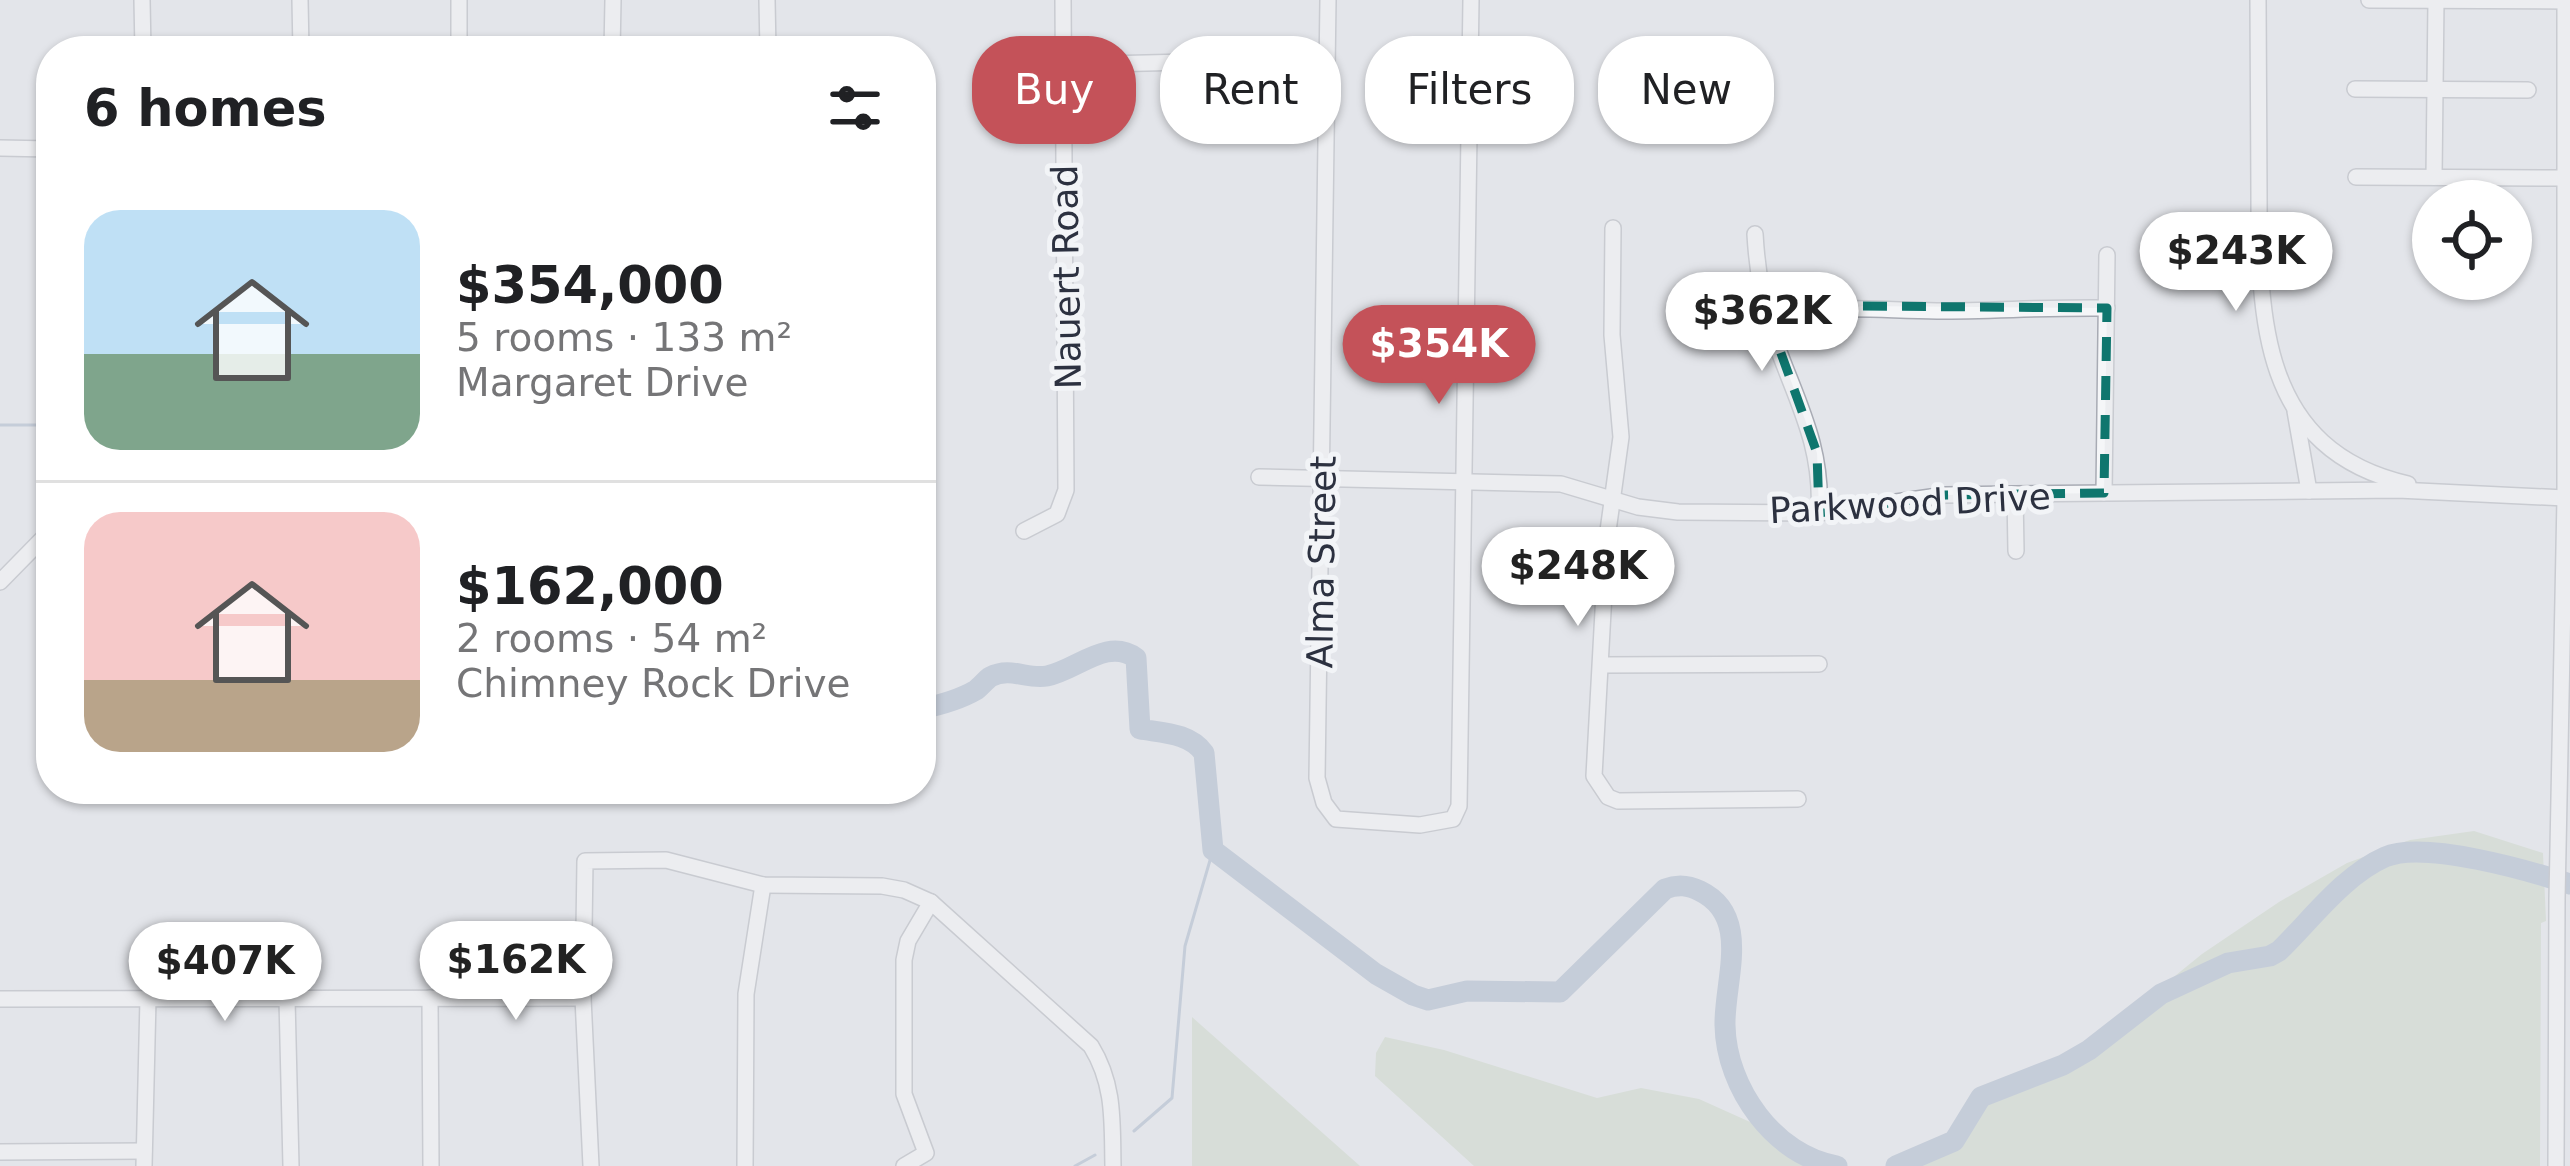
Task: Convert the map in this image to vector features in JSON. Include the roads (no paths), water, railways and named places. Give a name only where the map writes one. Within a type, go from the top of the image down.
[{"type":"street","points":[[142,0],[143,36]]},
{"type":"street","points":[[300,0],[301,36]]},
{"type":"street","points":[[459,0],[459,36]]},
{"type":"street","points":[[613,0],[613,36]]},
{"type":"street","points":[[767,0],[767,36]]},
{"type":"street","name":"Nauert Road","points":[[1063,0],[1064,36]]},
{"type":"street","name":"Alma Street","points":[[1328,0],[1320,792],[1336,818],[1420,825],[1453,819],[1459,806],[1463,481]]},
{"type":"street","points":[[1463,481],[1472,0]]},
{"type":"street","points":[[2258,0],[2258,282],[2275,371],[2295,410],[2333,449],[2372,473],[2446,492]]},
{"type":"street","points":[[2369,0],[2567,1],[2557,899],[2564,1004],[2557,1166]]},
{"type":"street","points":[[2434,176],[2436,0]]},
{"type":"street","points":[[2355,88],[2528,90]]},
{"type":"street","name":"Nauert Road","points":[[1024,531],[1058,514],[1066,490],[1064,144]]},
{"type":"street","points":[[0,148],[36,149]]},
{"type":"street","points":[[2356,177],[2565,178]]},
{"type":"street","points":[[1613,228],[1612,335],[1621,437],[1607,538],[1594,776],[1608,796],[1618,801],[1798,799]]},
{"type":"street","points":[[1755,234],[1769,320],[1817,453],[1820,513]]},
{"type":"street","points":[[2104,494],[2108,255]]},
{"type":"street","points":[[1769,320],[1799,311],[1863,306],[1940,311],[2107,308]]},
{"type":"street","points":[[2295,410],[2309,491]]},
{"type":"street","name":"Parkwood Drive","points":[[1258,477],[1561,484],[1612,501],[1678,512],[1820,513],[1945,495],[2309,491],[2565,497]]},
{"type":"street","points":[[2015,494],[2017,551]]},
{"type":"street","points":[[0,582],[36,545]]},
{"type":"street","points":[[1602,665],[1819,664]]},
{"type":"street","points":[[591,1166],[583,998],[585,861],[665,860],[763,885],[882,886],[931,902],[1091,1046],[1112,1092],[1113,1166]]},
{"type":"street","points":[[745,1166],[746,994],[763,885]]},
{"type":"street","points":[[904,1166],[926,1153],[904,1094],[904,960],[908,941],[931,902]]},
{"type":"street","points":[[430,998],[431,1166]]},
{"type":"street","points":[[0,999],[583,998]]},
{"type":"street","points":[[0,1153],[144,1159],[148,999]]},
{"type":"street","points":[[287,999],[291,1166]]},
{"type":"waterway","points":[[0,425],[36,425]]},
{"type":"waterway","points":[[936,705],[963,697],[998,674],[1047,676],[1114,651],[1136,658],[1140,729],[1184,738],[1204,753],[1213,850],[1376,974],[1428,1000],[1467,991],[1560,992],[1665,889],[1683,886],[1700,891],[1716,902],[1730,933],[1725,1025],[1734,1072],[1745,1095],[1793,1149],[1837,1166]]},
{"type":"waterway","points":[[1134,1131],[1172,1098],[1185,946],[1213,850]]},
{"type":"waterway","points":[[1896,1166],[1954,1141],[1981,1097],[2063,1065],[2161,994],[2228,963],[2279,951],[2342,886],[2385,857],[2425,852],[2450,855],[2570,884]]},
{"type":"waterway","points":[[1075,1166],[1095,1155]]}]
